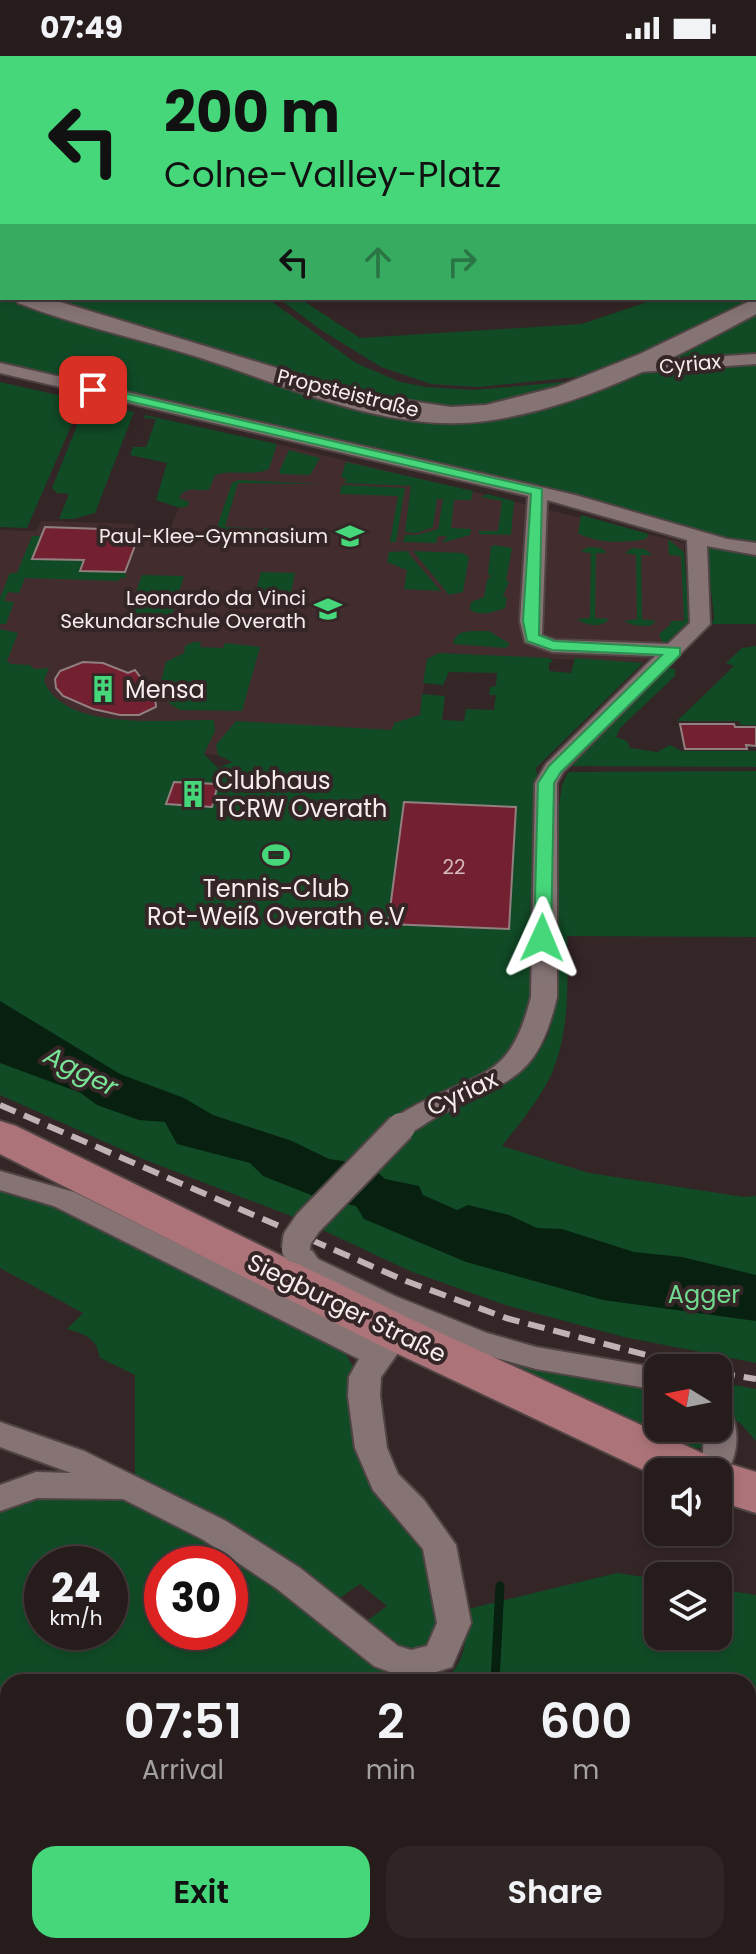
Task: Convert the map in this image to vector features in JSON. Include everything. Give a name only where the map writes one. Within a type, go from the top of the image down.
[{"type":"main road","name":"Siegburger Straße","points":[[0,1136],[387,1344],[663,1458]]},
{"type":"main road","points":[[732,1485],[756,1493]]},
{"type":"street","name":"Propsteistraße","points":[[32,300],[309,386],[433,414],[477,414],[517,407],[671,349],[756,305]]},
{"type":"street","name":"Cyriax","points":[[625,368],[756,359]]},
{"type":"street","points":[[0,368],[538,492],[725,545],[756,549]]},
{"type":"street","points":[[538,492],[530,621],[532,638],[552,646],[675,651]]},
{"type":"street","name":"Cyriax","points":[[644,1377],[536,1358],[454,1334],[307,1266],[297,1256],[296,1249],[297,1239],[308,1223],[401,1127],[422,1110],[490,1084],[505,1074],[531,1045],[539,1027],[544,997],[542,938],[546,783],[554,769],[700,624],[697,536]]},
{"type":"street","points":[[0,1180],[64,1199],[387,1344],[365,1377],[364,1396],[371,1448],[385,1481],[412,1509],[439,1545],[454,1623],[440,1657],[411,1665],[386,1656],[288,1578],[214,1530],[73,1460],[0,1434]]},
{"type":"street","points":[[0,1498],[36,1485],[127,1487]]},
{"type":"shaded area","points":[[277,444],[684,543],[687,623],[643,663],[439,653],[427,659],[420,715],[396,731],[232,762],[218,755],[148,750],[0,729],[0,530],[36,531],[41,521],[140,524],[143,530],[170,528],[182,492],[206,489],[215,475],[227,471],[262,472],[268,469]]},
{"type":"green space","points":[[0,300],[9,300],[278,380],[492,416],[756,310],[756,547],[0,365]]},
{"type":"green space","points":[[47,300],[270,300],[356,363],[400,382],[475,390],[585,380],[482,410],[375,400]]},
{"type":"green space","points":[[281,300],[302,300],[360,338],[582,324],[653,300],[754,300],[596,375],[478,387],[431,384],[381,367],[321,330]]},
{"type":"green space","points":[[0,382],[134,412],[95,513],[59,519],[69,494],[57,493],[52,488],[80,418],[75,417],[27,528],[0,527]]},
{"type":"green space","points":[[145,415],[277,444],[269,469],[215,475],[209,490],[189,490],[182,494],[179,498],[189,502],[188,506],[180,508],[156,500],[167,463],[130,455],[133,447],[146,447],[156,419],[144,418]]},
{"type":"green space","points":[[289,450],[320,458],[310,475],[279,472]]},
{"type":"green space","points":[[346,462],[473,491],[471,500],[454,500],[451,528],[471,529],[470,535],[442,543],[447,536],[438,536],[436,543],[403,542],[405,535],[417,535],[438,529],[443,499],[437,499],[433,527],[417,533],[405,532],[411,486],[345,483],[346,479],[341,477]]},
{"type":"green space","points":[[239,480],[322,484],[238,483],[225,527],[306,530],[301,533],[228,535],[217,527],[232,483]]},
{"type":"green space","points":[[342,485],[405,488],[396,542],[390,542],[398,496],[340,494]]},
{"type":"green space","points":[[487,494],[514,501],[511,535],[479,534],[479,531],[498,531],[502,501],[481,497]]},
{"type":"green space","points":[[581,515],[649,534],[646,539],[629,541],[594,539],[578,533]]},
{"type":"green space","points":[[32,536],[41,536],[33,559],[84,560],[80,571],[125,572],[126,578],[119,581],[25,578],[19,593],[8,592],[4,601],[14,602],[6,624],[0,624],[0,598],[10,573],[17,573]]},
{"type":"green space","points":[[668,539],[684,552],[689,621],[664,646],[659,634],[671,621],[684,621],[681,556],[669,555]]},
{"type":"green space","points":[[706,545],[756,552],[756,624],[712,624],[714,617]]},
{"type":"green space","points":[[491,547],[512,548],[506,580],[509,582],[503,596],[507,598],[505,608],[488,613],[474,612],[470,610],[471,602],[484,597],[490,577]]},
{"type":"green space","points":[[588,547],[601,548],[607,553],[596,553],[595,618],[609,619],[598,625],[577,619],[590,618],[591,553],[580,552]]},
{"type":"green space","points":[[632,548],[645,549],[652,555],[641,555],[642,619],[656,621],[650,626],[624,621],[637,619],[636,555],[625,553]]},
{"type":"green space","points":[[409,551],[441,591],[404,589],[407,570],[387,562],[389,552]]},
{"type":"green space","points":[[413,551],[463,553],[469,557],[463,592],[449,595]]},
{"type":"green space","points":[[261,572],[295,573],[290,597],[255,595]]},
{"type":"green space","points":[[142,575],[184,576],[170,622],[126,620]]},
{"type":"green space","name":"Agger","points":[[0,629],[18,633],[7,661],[30,665],[34,669],[49,668],[44,681],[55,698],[73,709],[120,720],[214,720],[215,731],[204,754],[218,768],[232,762],[218,755],[216,745],[236,721],[392,730],[394,723],[420,715],[422,694],[445,696],[442,720],[464,721],[466,709],[494,710],[496,695],[489,695],[490,687],[496,686],[497,673],[449,672],[443,685],[423,683],[427,659],[439,653],[550,658],[553,662],[549,663],[549,671],[571,673],[575,658],[643,663],[536,768],[540,798],[536,1012],[524,1046],[410,1130],[495,1091],[534,1058],[548,1036],[555,1004],[557,820],[562,785],[568,772],[756,771],[756,937],[567,936],[566,1009],[556,1063],[539,1096],[502,1146],[589,1173],[744,1197],[756,1196],[756,1363],[732,1358],[732,1354],[710,1354],[624,1337],[505,1305],[410,1271],[301,1220],[143,1159],[0,1095]]},
{"type":"green space","points":[[472,631],[489,631],[510,644],[506,648],[453,644],[455,637]]},
{"type":"green space","points":[[201,642],[200,647],[223,648],[225,643],[260,647],[242,711],[180,710],[170,704],[160,685],[166,662],[184,653],[185,646]]},
{"type":"green space","points":[[756,646],[756,725],[741,725],[739,721],[677,721],[734,666],[726,663],[742,648]]},
{"type":"green space","points":[[666,667],[675,669],[675,676],[620,728],[616,737],[627,741],[630,748],[657,752],[670,745],[681,751],[756,751],[756,767],[567,766]]},
{"type":"green space","points":[[0,1187],[39,1197],[344,1351],[355,1370],[427,1548],[441,1628],[428,1650],[401,1651],[364,1623],[387,1606],[360,1584],[334,1602],[248,1550],[248,1546],[241,1546],[135,1482],[135,1375],[100,1358],[96,1345],[89,1338],[67,1329],[83,1313],[0,1268]]},
{"type":"green space","points":[[472,1351],[644,1382],[644,1430]]},
{"type":"green space","points":[[732,1385],[756,1389],[756,1441],[732,1418]]},
{"type":"green space","points":[[670,1442],[710,1442],[699,1448]]},
{"type":"green space","points":[[32,1493],[125,1497],[197,1531],[219,1546],[144,1546],[144,1650],[248,1650],[248,1566],[343,1631],[394,1674],[0,1674],[0,1508]]},
{"type":"green space","points":[[617,1573],[644,1577],[644,1650],[732,1650],[732,1591],[756,1595],[756,1674],[451,1674],[461,1658],[468,1609]]},
{"type":"water","name":"Agger","points":[[0,1001],[120,1074],[184,1098],[213,1115],[292,1141],[329,1159],[357,1163],[373,1168],[385,1179],[419,1186],[423,1195],[457,1210],[468,1205],[509,1215],[537,1228],[562,1229],[634,1252],[682,1257],[756,1275],[756,1321],[603,1300],[466,1262],[364,1219],[356,1206],[321,1199],[263,1176],[250,1163],[177,1144],[165,1122],[139,1120],[97,1105],[81,1093],[0,1063]]},
{"type":"building","points":[[45,527],[102,529],[100,534],[139,535],[125,572],[80,571],[84,560],[32,559]]},
{"type":"building","name":"Mensa","points":[[83,662],[103,663],[128,673],[135,670],[155,697],[156,707],[139,715],[120,715],[93,709],[63,696],[56,688],[55,679],[60,671]]},
{"type":"building","points":[[680,724],[756,727],[756,746],[746,745],[747,749],[685,749]]},
{"type":"building","name":"Clubhaus TCRW Overath","points":[[174,782],[218,784],[212,807],[166,804]]},
{"type":"building","points":[[404,802],[516,807],[509,929],[388,924]]},
{"type":"waterway","points":[[495,1674],[500,1586]]},
{"type":"railway","points":[[0,1105],[406,1281],[506,1318],[644,1354]]},
{"type":"railway","points":[[732,1375],[756,1379]]},
{"type":"place","name":"Paul-Klee-Gymnasium","points":[[350,536]]},
{"type":"place","name":"Leonardo da Vinci Sekundarschule Overath","points":[[328,609]]},
{"type":"place","name":"Mensa","points":[[103,689]]},
{"type":"place","name":"Clubhaus TCRW Overath","points":[[193,794]]},
{"type":"place","name":"Tennis-Club Rot-Weiß Overath e.V","points":[[276,855]]},
{"type":"route","points":[[93,390],[538,492],[530,621],[532,638],[552,646],[675,651],[554,769],[546,783],[542,938]]}]
